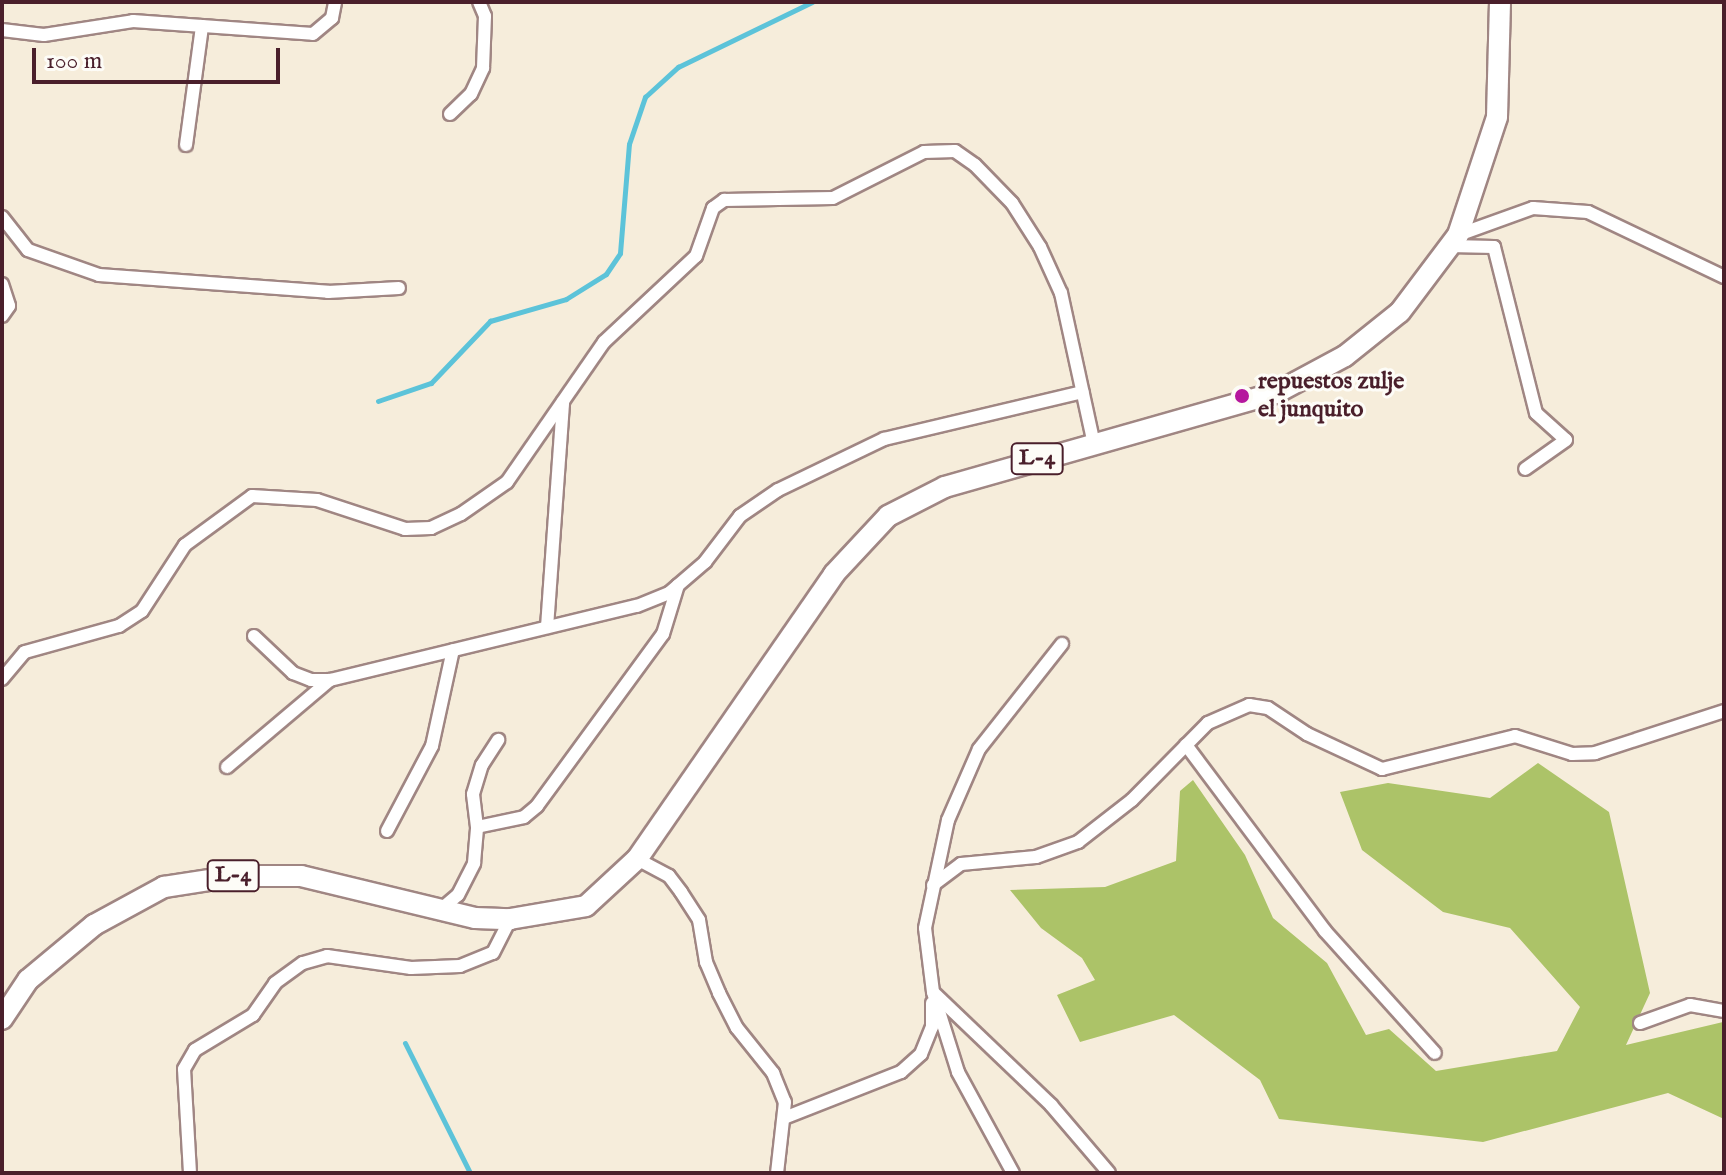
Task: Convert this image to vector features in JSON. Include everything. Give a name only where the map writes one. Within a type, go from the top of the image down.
[{"type":"main road","name":"L-4","points":[[2,1019],[28,980],[94,925],[164,887],[234,876],[301,876],[440,910],[510,919],[586,906],[637,859],[834,574],[888,516],[945,487],[1276,393],[1345,356],[1400,312],[1454,241],[1497,117],[1500,2]]},
{"type":"street","points":[[2,30],[44,35],[133,21],[313,34],[332,18],[335,2]]},
{"type":"street","points":[[450,114],[471,94],[483,68],[485,16],[479,2]]},
{"type":"street","points":[[186,145],[202,26]]},
{"type":"street","points":[[2,679],[25,652],[69,636],[119,626],[142,611],[185,545],[252,496],[317,500],[405,529],[431,528],[461,514],[507,482],[604,342],[696,256],[713,208],[724,200],[833,198],[904,159],[939,151],[955,151],[975,165],[1012,203],[1040,247],[1061,293],[1094,444]]},
{"type":"street","points":[[1454,241],[1533,208],[1588,212],[1724,277]]},
{"type":"street","points":[[2,217],[28,250],[99,275],[328,292],[399,288]]},
{"type":"street","points":[[1454,241],[1494,247],[1536,413],[1566,440],[1525,469]]},
{"type":"street","points":[[2,284],[9,306],[2,316]]},
{"type":"street","points":[[254,636],[293,673],[311,680],[330,680],[637,606],[678,585],[705,562],[740,516],[778,490],[871,446],[963,417],[1083,392]]},
{"type":"street","points":[[547,627],[564,399]]},
{"type":"street","points":[[477,827],[504,825],[537,806],[663,634],[678,585]]},
{"type":"street","points":[[784,1118],[901,1072],[921,1054],[932,1027],[933,992],[925,928],[948,820],[979,749],[1062,644]]},
{"type":"street","points":[[387,831],[432,746],[453,650]]},
{"type":"street","points":[[227,767],[330,680]]},
{"type":"street","points":[[933,885],[942,873],[961,864],[1036,857],[1078,842],[1132,800],[1186,745],[1228,710],[1249,705],[1268,708],[1307,734],[1382,769],[1515,736],[1572,754],[1595,753],[1724,711]]},
{"type":"street","points":[[440,910],[458,895],[474,863],[477,827],[473,794],[482,765],[498,740]]},
{"type":"street","points":[[1186,745],[1325,931],[1435,1053]]},
{"type":"street","points":[[637,859],[669,876],[699,920],[706,962],[719,993],[737,1028],[773,1073],[785,1102],[777,1173]]},
{"type":"street","points":[[190,1173],[184,1069],[195,1050],[253,1015],[275,983],[303,963],[327,956],[411,968],[460,966],[493,953],[510,919]]},
{"type":"street","points":[[933,992],[969,1096],[1013,1173]]},
{"type":"street","points":[[933,992],[1051,1105],[1109,1173]]},
{"type":"street","points":[[1640,1023],[1690,1005],[1724,1011]]},
{"type":"green space","points":[[1538,763],[1609,812],[1650,993],[1626,1045],[1723,1022],[1724,1119],[1668,1093],[1483,1142],[1279,1119],[1260,1080],[1174,1015],[1080,1042],[1057,995],[1095,980],[1082,958],[1041,928],[1010,890],[1105,887],[1176,861],[1180,791],[1193,780],[1245,855],[1273,918],[1327,963],[1366,1035],[1389,1029],[1436,1071],[1557,1051],[1580,1007],[1510,928],[1443,912],[1362,850],[1340,792],[1388,783],[1490,798]]},
{"type":"waterway","points":[[378,401],[431,383],[490,321],[566,299],[606,274],[620,253],[629,144],[645,97],[678,67],[812,2]]},
{"type":"waterway","points":[[405,1043],[470,1173]]},
{"type":"place","name":"repuestos zulje el junquito","points":[[1242,396]]}]
